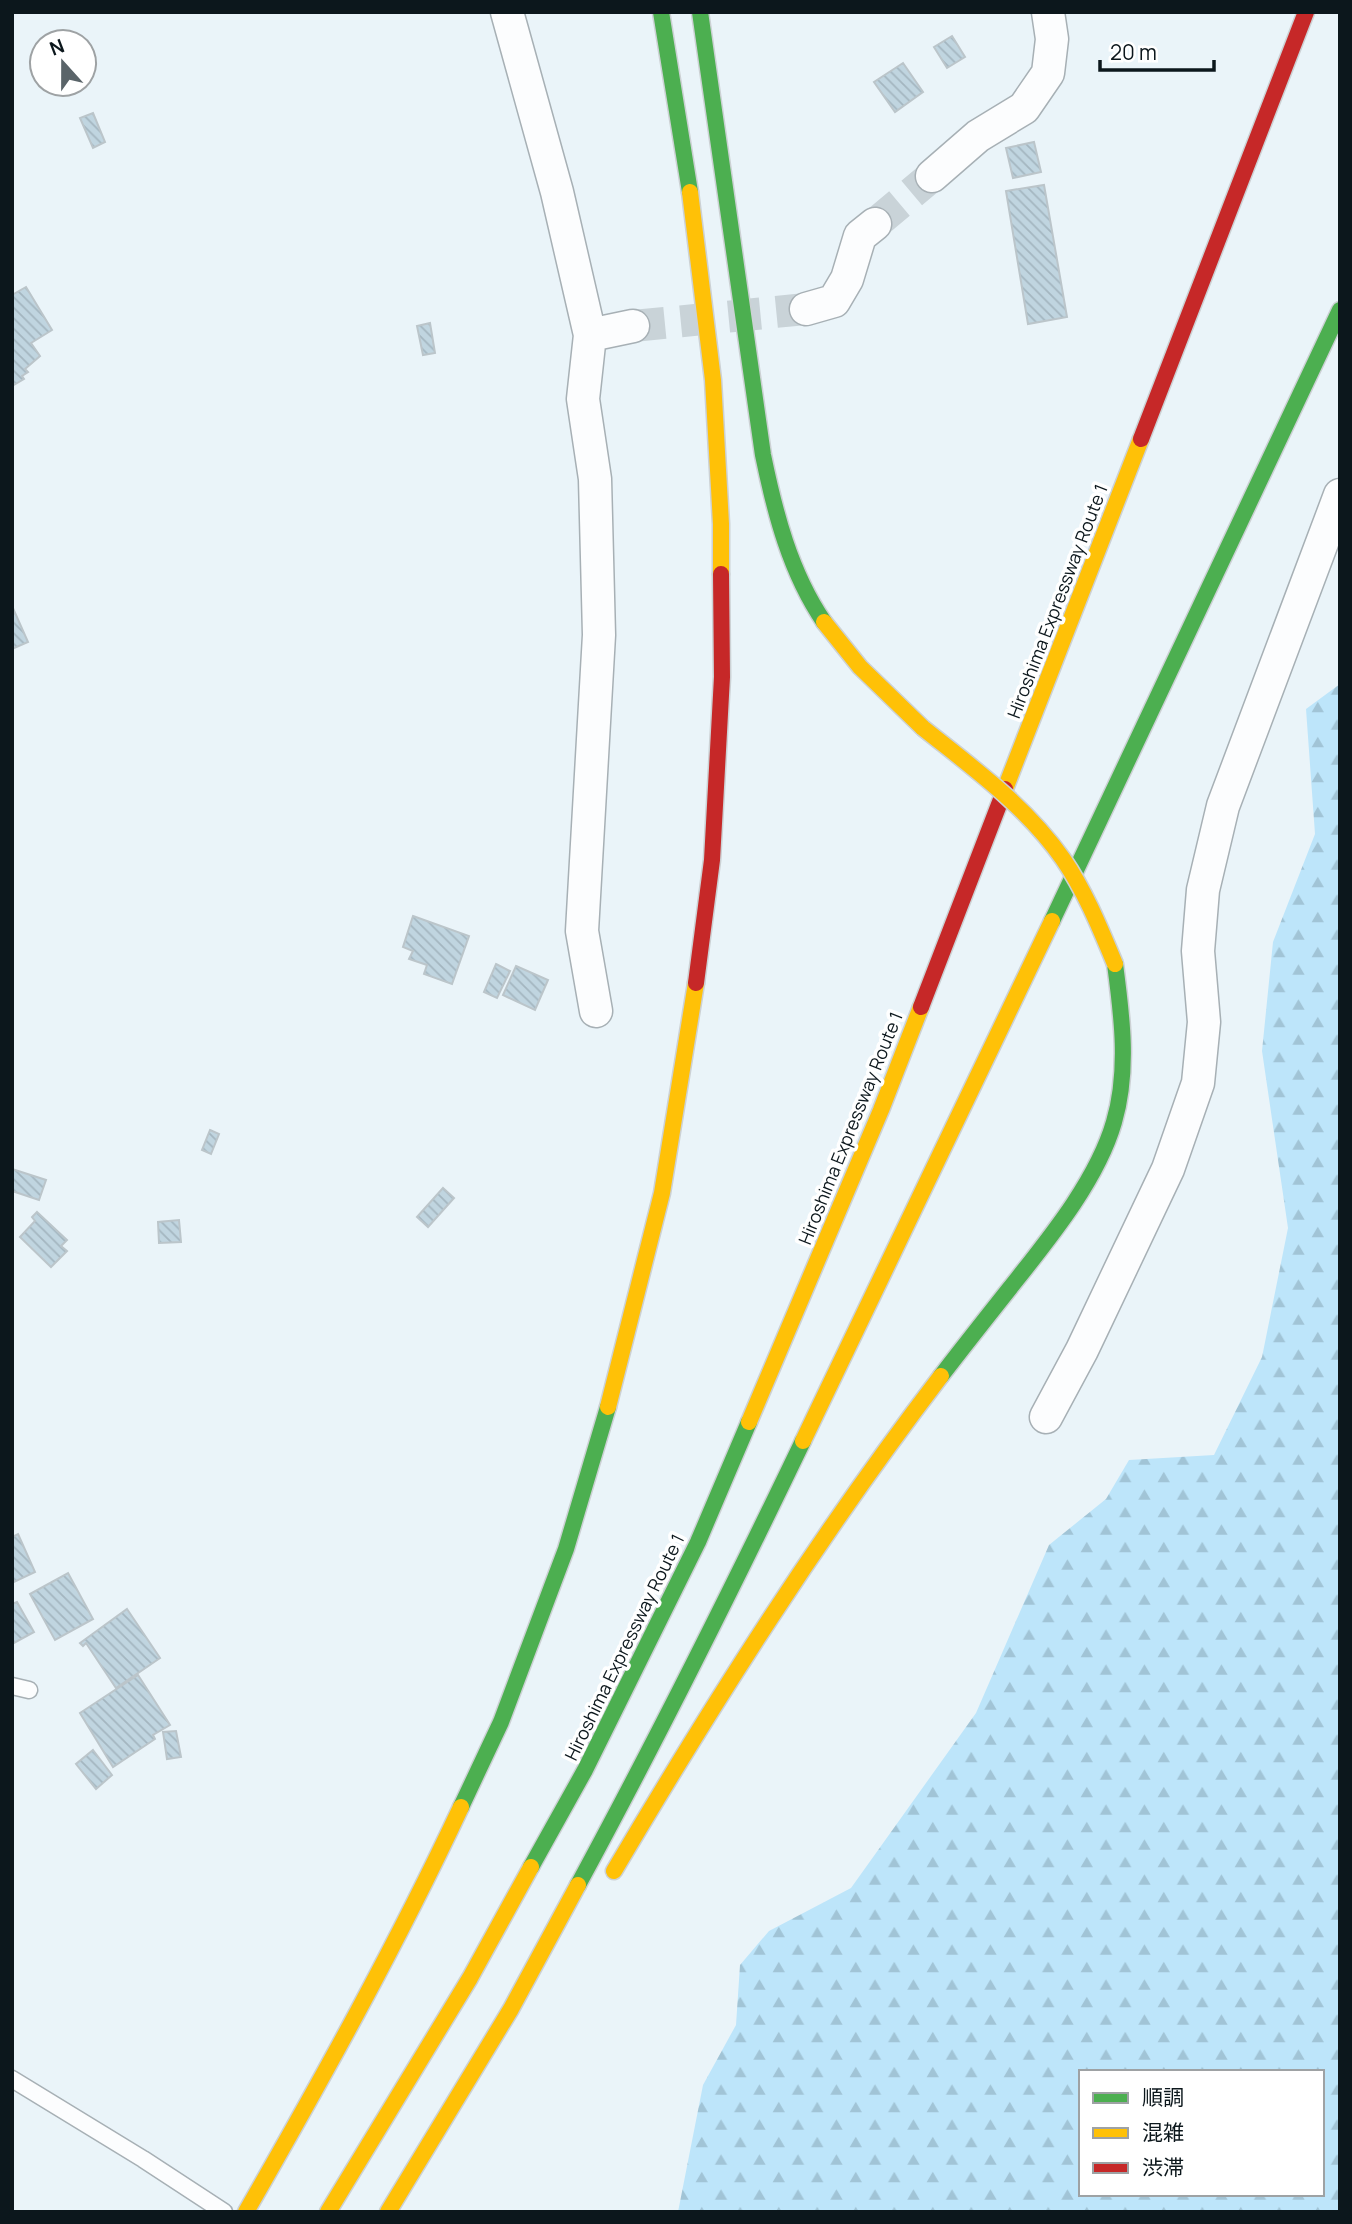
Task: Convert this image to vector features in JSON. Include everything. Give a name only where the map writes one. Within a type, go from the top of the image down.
[{"type":"highway","points":[[246,2212],[329,2068],[417,1902],[501,1722],[566,1549],[618,1374],[662,1193],[691,1026],[712,860],[722,663],[721,524],[713,380],[687,165],[661,12]]},
{"type":"highway","points":[[609,1880],[765,1622],[860,1484],[1048,1242],[1089,1179],[1113,1123],[1124,1068],[1123,1016],[1115,964],[1093,910],[1062,857],[1025,813],[880,690],[842,648],[808,596],[786,545],[767,476],[724,157],[700,12]]},
{"type":"highway","name":"Hiroshima Expressway Route 1","points":[[328,2212],[470,1978],[579,1781],[698,1542],[881,1110],[1306,12]]},
{"type":"highway","points":[[388,2212],[517,1997],[626,1796],[746,1560],[975,1084],[1340,310]]},
{"type":"street","points":[[507,12],[557,192],[590,335],[583,399],[595,479],[599,635],[582,931],[596,1011]]},
{"type":"street","points":[[932,176],[978,136],[1024,108],[1048,74],[1052,39],[1048,12]]},
{"type":"street","points":[[806,309],[834,301],[847,279],[860,236],[875,224]]},
{"type":"street","points":[[590,335],[633,326]]},
{"type":"street","points":[[1046,1417],[1082,1350],[1168,1170],[1198,1083],[1204,1022],[1198,951],[1206,878],[1223,806],[1340,495]]},
{"type":"lane","points":[[12,1686],[30,1690]]},
{"type":"lane","points":[[12,2080],[143,2159],[224,2212]]},
{"type":"green space","points":[[1340,684],[1340,2212],[678,2212],[703,2085],[736,2025],[740,1965],[769,1931],[851,1888],[976,1713],[1049,1545],[1106,1499],[1129,1460],[1214,1455],[1262,1357],[1288,1228],[1262,1051],[1273,942],[1315,834],[1306,709]]},
{"type":"building","points":[[952,36],[965,57],[947,68],[934,47]]},
{"type":"building","points":[[903,63],[923,92],[895,112],[874,82]]},
{"type":"building","points":[[93,113],[105,142],[93,148],[80,118]]},
{"type":"building","points":[[1034,142],[1041,172],[1013,178],[1006,148]]},
{"type":"building","points":[[1044,185],[1067,317],[1028,324],[1006,191]]},
{"type":"building","points":[[26,287],[52,330],[31,343],[40,356],[25,369],[28,372],[22,376],[24,379],[12,386],[12,295]]},
{"type":"building","points":[[430,323],[435,353],[423,355],[417,326]]},
{"type":"building","points":[[12,606],[28,642],[12,649]]},
{"type":"building","points":[[413,916],[469,936],[452,984],[424,974],[427,965],[409,959],[413,951],[403,947]]},
{"type":"building","points":[[496,964],[510,971],[497,998],[484,992]]},
{"type":"building","points":[[516,966],[548,980],[535,1010],[503,995]]},
{"type":"building","points":[[210,1130],[219,1134],[211,1154],[202,1150]]},
{"type":"building","points":[[12,1169],[46,1180],[39,1200],[12,1191]]},
{"type":"building","points":[[443,1188],[454,1198],[428,1227],[417,1217]]},
{"type":"building","points":[[37,1212],[67,1240],[61,1246],[67,1251],[51,1267],[20,1237],[35,1221],[32,1217]]},
{"type":"building","points":[[179,1220],[181,1242],[159,1243],[158,1222]]},
{"type":"building","points":[[18,1534],[35,1572],[14,1582],[12,1537]]},
{"type":"building","points":[[68,1573],[93,1619],[55,1640],[30,1594]]},
{"type":"building","points":[[17,1602],[34,1632],[12,1644],[12,1604]]},
{"type":"building","points":[[127,1609],[160,1658],[116,1688],[86,1643],[83,1646],[80,1643]]},
{"type":"building","points":[[138,1675],[170,1725],[153,1735],[155,1739],[113,1767],[80,1713]]},
{"type":"building","points":[[176,1731],[181,1757],[167,1759],[163,1732]]},
{"type":"building","points":[[93,1750],[112,1775],[96,1789],[76,1764]]},
{"type":"tunnel","points":[[875,224],[932,176]]},
{"type":"tunnel","points":[[633,326],[806,309]]},
{"type":"traffic: fast","points":[[661,12],[690,192]]},
{"type":"traffic: fast","points":[[700,12],[763,455],[785,542],[802,583],[824,622]]},
{"type":"traffic: fast","points":[[1052,921],[1340,310]]},
{"type":"traffic: fast","points":[[941,1376],[1070,1209],[1106,1144],[1119,1103],[1123,1063],[1122,1023],[1115,964]]},
{"type":"traffic: fast","points":[[461,1807],[501,1722],[566,1549],[608,1407]]},
{"type":"traffic: fast","points":[[531,1867],[585,1770],[698,1542],[749,1422]]},
{"type":"traffic: fast","points":[[578,1885],[693,1664],[803,1441]]},
{"type":"traffic: slow","points":[[690,192],[713,380],[721,574]]},
{"type":"traffic: slow","points":[[1005,789],[1141,439]]},
{"type":"traffic: slow","points":[[824,622],[860,667],[923,728]]},
{"type":"traffic: slow","points":[[923,728],[1016,805],[1048,840],[1078,884],[1115,964]]},
{"type":"traffic: slow","points":[[803,1441],[1052,921]]},
{"type":"traffic: slow","points":[[608,1407],[662,1193],[696,983]]},
{"type":"traffic: slow","points":[[749,1422],[881,1110],[921,1007]]},
{"type":"traffic: slow","points":[[614,1871],[770,1618],[853,1496],[941,1376]]},
{"type":"traffic: slow","points":[[246,2212],[358,2012],[461,1807]]},
{"type":"traffic: slow","points":[[328,2212],[470,1978],[531,1867]]},
{"type":"traffic: slow","points":[[388,2212],[511,2009],[578,1885]]},
{"type":"traffic: jam","points":[[1141,439],[1306,12]]},
{"type":"traffic: jam","points":[[696,983],[712,860],[722,677],[721,574]]},
{"type":"traffic: jam","points":[[921,1007],[1005,789]]}]
